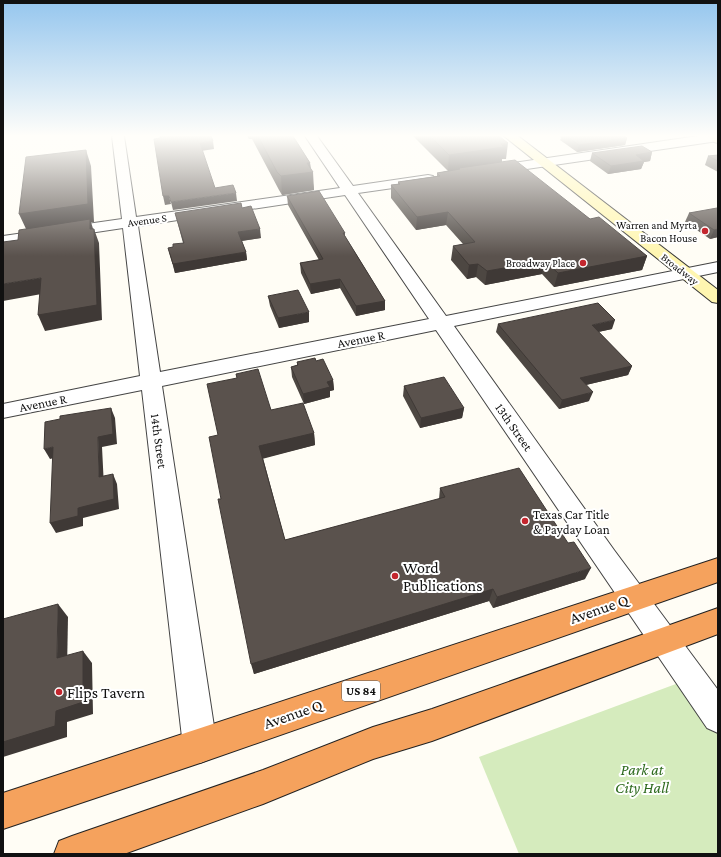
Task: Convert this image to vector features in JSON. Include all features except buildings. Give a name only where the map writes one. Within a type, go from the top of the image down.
[{"type":"highway","name":"Avenue Q","points":[[3,811],[200,746],[634,597],[718,570]]},
{"type":"highway","points":[[72,854],[263,787],[374,743],[432,725],[718,621]]},
{"type":"main road","name":"Broadway","points":[[562,176],[718,298]]},
{"type":"street","name":"14th Street","points":[[124,176],[200,746]]},
{"type":"street","name":"13th Street","points":[[339,176],[718,717]]},
{"type":"street","name":"Avenue S","points":[[3,241],[439,178]]},
{"type":"street","name":"Avenue R","points":[[3,412],[718,267]]},
{"type":"green space","name":"Park at City Hall","points":[[692,678],[718,717],[718,854],[519,854],[479,757]]},
{"type":"place","name":"Warren and Myrta Bacon House","points":[[705,231]]},
{"type":"place","name":"Broadway Place","points":[[583,263]]},
{"type":"place","name":"Texas Car Title & Payday Loan","points":[[525,521]]},
{"type":"place","name":"Word Publications","points":[[395,576]]},
{"type":"place","name":"Flips Tavern","points":[[59,692]]}]
